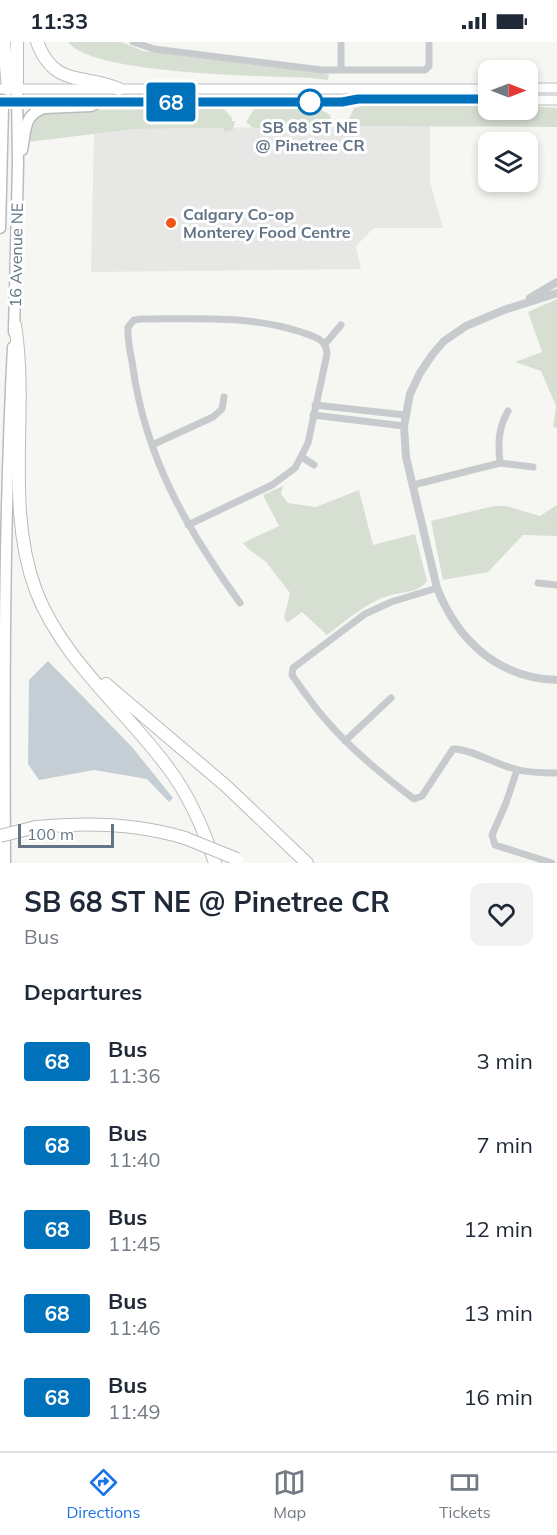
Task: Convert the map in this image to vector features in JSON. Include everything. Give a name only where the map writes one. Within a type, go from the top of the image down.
[{"type":"highway","points":[[4,42],[10,92]]},
{"type":"highway","name":"16 Avenue NE","points":[[5,863],[4,595],[7,469],[15,325],[18,164],[10,92],[17,42]]},
{"type":"highway","points":[[37,42],[45,58],[66,76],[108,84],[119,89]]},
{"type":"highway","points":[[0,101],[0,228]]},
{"type":"highway","points":[[18,164],[30,115],[44,108],[91,106],[99,102]]},
{"type":"highway","points":[[15,325],[20,355],[20,528],[26,560],[37,593],[66,644],[171,771],[196,816],[215,863]]},
{"type":"highway","points":[[0,561],[4,595]]},
{"type":"highway","points":[[66,644],[94,674],[226,786],[307,863]]},
{"type":"highway","points":[[0,836],[36,827],[104,823],[155,830],[185,838],[240,861]]},
{"type":"main road","points":[[538,88],[557,88]]},
{"type":"main road","points":[[0,101],[10,92],[119,89],[478,89]]},
{"type":"main road","points":[[10,92],[99,102],[342,102],[358,99],[478,99]]},
{"type":"main road","points":[[538,100],[555,101]]},
{"type":"street","points":[[133,42],[154,49],[322,70],[425,70],[429,66],[429,42]]},
{"type":"street","points":[[341,70],[342,42]]},
{"type":"street","points":[[557,282],[519,304],[466,326],[444,341],[420,373],[410,394],[404,426],[406,457],[437,588],[459,631],[476,649],[493,661],[524,675],[557,680]]},
{"type":"street","points":[[519,304],[557,293]]},
{"type":"street","points":[[240,603],[206,556],[169,490],[140,409],[128,327],[134,320],[250,320],[290,328],[313,336],[326,344]]},
{"type":"street","points":[[188,525],[272,485],[295,468],[308,443],[327,354],[326,344],[341,325]]},
{"type":"street","points":[[152,445],[213,417],[222,409],[224,398]]},
{"type":"street","points":[[315,405],[405,415]]},
{"type":"street","points":[[500,463],[498,441],[500,425],[508,411]]},
{"type":"street","points":[[313,415],[404,426]]},
{"type":"street","points":[[302,457],[314,465]]},
{"type":"street","points":[[413,485],[500,463],[533,467]]},
{"type":"street","points":[[538,583],[557,585]]},
{"type":"street","points":[[437,588],[391,602],[364,614],[293,668],[292,675],[320,713],[345,741],[414,799],[422,796],[453,749],[460,748],[517,770],[557,773]]},
{"type":"street","points":[[345,741],[391,698]]},
{"type":"street","points":[[517,770],[492,835],[495,845],[552,863]]},
{"type":"shaded area","points":[[68,42],[122,42],[143,51],[329,74],[328,80],[182,72],[110,61],[84,53]]},
{"type":"shaded area","points":[[363,106],[478,106],[478,120],[538,120],[538,107],[557,108],[557,127],[349,126],[349,119],[354,108]]},
{"type":"shaded area","points":[[224,109],[232,121],[235,121],[233,130],[224,132],[223,128],[134,129],[28,142],[34,120],[55,110]]},
{"type":"shaded area","points":[[254,109],[320,109],[330,115],[332,123],[329,128],[253,128],[246,122]]},
{"type":"shaded area","points":[[430,126],[430,182],[443,228],[374,228],[356,246],[361,269],[91,272],[94,133],[134,129]]},
{"type":"shaded area","points":[[557,299],[557,428],[553,427],[556,406],[541,371],[515,362],[542,352],[528,312]]},
{"type":"shaded area","points":[[283,486],[281,494],[288,503],[316,507],[359,490],[373,545],[415,534],[427,581],[414,590],[371,603],[327,635],[302,612],[287,623],[284,618],[290,593],[266,562],[243,543],[279,526],[263,495]]},
{"type":"shaded area","points":[[557,505],[557,536],[523,535],[488,572],[443,580],[431,521],[494,506],[506,506],[540,516]]},
{"type":"shaded area","points":[[48,661],[132,747],[173,798],[169,802],[147,779],[94,770],[39,780],[28,764],[29,680]]},
{"type":"bus line","name":"68","points":[[0,102],[342,102],[358,99],[478,99]]},
{"type":"place","name":"SB 68 ST NE @ Pinetree CR","points":[[310,102]]},
{"type":"place","name":"Calgary Co-op Monterey Food Centre","points":[[171,223]]}]
